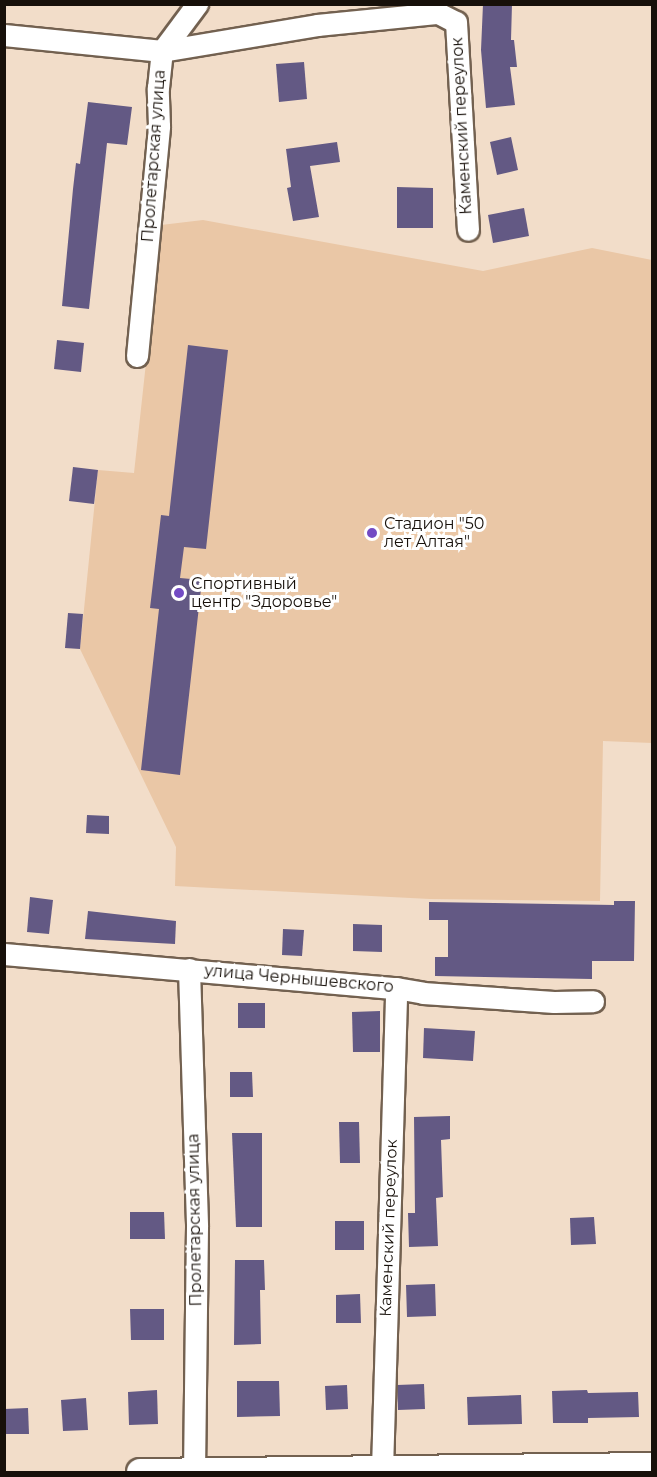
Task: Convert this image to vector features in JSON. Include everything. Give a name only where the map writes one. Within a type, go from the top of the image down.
[{"type":"street","name":"Пролетарская улица","points":[[137,356],[159,126],[158,88],[162,51],[197,4]]},
{"type":"street","name":"Каменский переулок","points":[[162,51],[317,25],[438,13],[456,22],[468,230]]},
{"type":"street","points":[[4,35],[162,51]]},
{"type":"street","name":"улица Чернышевского","points":[[4,954],[396,988],[423,993],[592,1001]]},
{"type":"street","name":"Пролетарская улица","points":[[189,969],[197,1227],[194,1471]]},
{"type":"street","name":"Каменский переулок","points":[[382,1469],[396,988]]},
{"type":"street","points":[[140,1473],[652,1467]]},
{"type":"shaded area","name":"Стадион \"50 лет Алтая\"","points":[[203,220],[483,271],[592,248],[652,260],[652,743],[603,741],[600,901],[430,899],[175,886],[176,847],[80,649],[98,470],[134,473],[161,225]]},
{"type":"building","points":[[483,4],[512,4],[511,40],[514,40],[517,67],[510,67],[515,105],[486,108],[481,50]]},
{"type":"building","points":[[304,62],[307,99],[279,102],[276,64]]},
{"type":"building","points":[[88,102],[132,107],[127,145],[107,143],[89,309],[62,306],[76,163],[80,164]]},
{"type":"building","points":[[511,137],[518,170],[497,175],[490,142]]},
{"type":"building","points":[[337,142],[340,162],[310,166],[319,217],[293,221],[287,188],[291,187],[286,149]]},
{"type":"building","points":[[397,187],[433,188],[433,228],[397,228]]},
{"type":"building","points":[[524,208],[529,236],[493,243],[488,215]]},
{"type":"building","points":[[57,340],[84,343],[81,372],[54,369]]},
{"type":"building","points":[[188,345],[228,350],[206,549],[184,547],[180,578],[202,580],[180,775],[141,770],[159,609],[150,608],[161,515],[169,516]]},
{"type":"building","points":[[73,467],[98,470],[94,504],[69,501]]},
{"type":"building","points":[[68,613],[83,614],[80,649],[65,648]]},
{"type":"building","points":[[87,815],[109,816],[109,834],[86,833]]},
{"type":"building","points":[[30,897],[53,900],[49,934],[27,932]]},
{"type":"building","points":[[614,901],[635,901],[634,961],[592,961],[592,979],[435,976],[435,957],[448,957],[448,920],[429,920],[429,902],[614,905]]},
{"type":"building","points":[[88,911],[176,921],[175,944],[85,939]]},
{"type":"building","points":[[353,924],[382,925],[382,952],[353,951]]},
{"type":"building","points":[[283,929],[304,930],[302,956],[282,955]]},
{"type":"building","points":[[238,1003],[265,1003],[265,1028],[238,1028]]},
{"type":"building","points":[[380,1011],[380,1052],[353,1052],[352,1012]]},
{"type":"building","points":[[424,1028],[475,1031],[473,1061],[423,1058]]},
{"type":"building","points":[[230,1072],[252,1072],[253,1097],[230,1097]]},
{"type":"building","points":[[450,1116],[450,1139],[441,1140],[443,1197],[436,1198],[438,1246],[409,1247],[408,1213],[415,1213],[414,1117]]},
{"type":"building","points":[[339,1122],[359,1122],[360,1163],[340,1163]]},
{"type":"building","points":[[232,1133],[262,1133],[262,1227],[236,1227]]},
{"type":"building","points":[[130,1212],[164,1212],[165,1239],[130,1239]]},
{"type":"building","points":[[594,1217],[596,1244],[571,1245],[570,1218]]},
{"type":"building","points":[[335,1221],[364,1221],[364,1250],[335,1250]]},
{"type":"building","points":[[235,1260],[264,1260],[265,1290],[260,1290],[261,1344],[234,1345]]},
{"type":"building","points":[[435,1284],[436,1316],[407,1317],[406,1285]]},
{"type":"building","points":[[360,1294],[361,1323],[336,1323],[336,1295]]},
{"type":"building","points":[[130,1309],[164,1309],[164,1340],[131,1340]]},
{"type":"building","points":[[237,1381],[279,1381],[280,1416],[237,1417]]},
{"type":"building","points":[[424,1384],[425,1409],[398,1410],[397,1385]]},
{"type":"building","points":[[347,1385],[348,1409],[326,1410],[325,1386]]},
{"type":"building","points":[[157,1390],[158,1424],[129,1425],[128,1392]]},
{"type":"building","points":[[587,1390],[588,1393],[638,1392],[639,1417],[588,1418],[588,1423],[553,1423],[552,1391]]},
{"type":"building","points":[[521,1395],[522,1424],[468,1425],[467,1397]]},
{"type":"building","points":[[86,1398],[88,1430],[63,1431],[61,1400]]},
{"type":"building","points":[[28,1408],[29,1434],[4,1434],[4,1409]]},
{"type":"place","name":"Стадион \"50 лет Алтая\"","points":[[372,533]]},
{"type":"place","name":"Спортивный центр \"Здоровье\"","points":[[179,593]]}]
